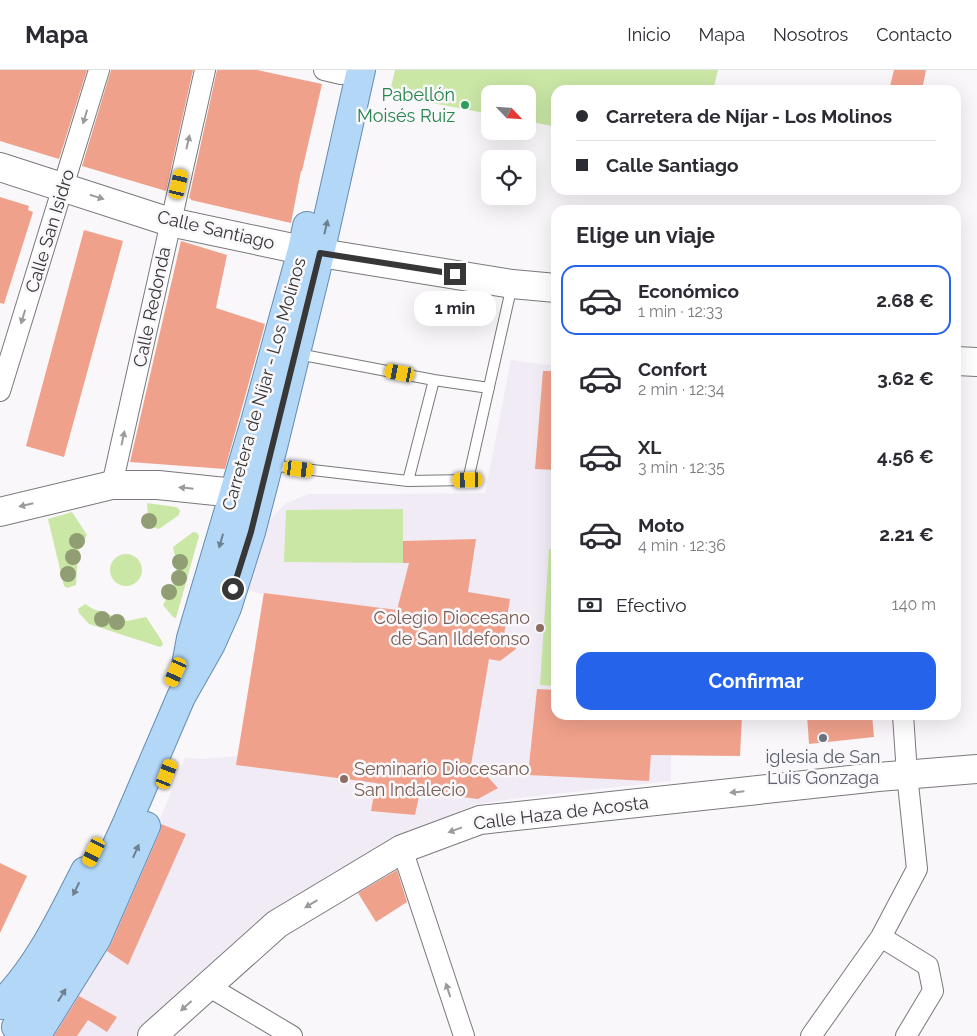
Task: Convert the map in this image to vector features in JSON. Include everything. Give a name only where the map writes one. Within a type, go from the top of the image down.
[{"type":"main road","name":"Carretera de Níjar - Los Molinos","points":[[201,641],[227,608],[251,532],[266,450],[296,353],[342,71]]},
{"type":"main road","name":"Carretera de Níjar - Los Molinos","points":[[26,1031],[81,923],[128,823],[181,697],[201,641],[235,493],[290,295],[311,252]]},
{"type":"main road","points":[[0,1005],[24,978],[39,957],[68,905],[119,800],[201,641]]},
{"type":"main road","points":[[26,1031],[92,946],[101,929],[146,826],[180,739],[201,641]]},
{"type":"street","name":"Calle San Isidro","points":[[0,391],[99,70]]},
{"type":"street","name":"Calle Redonda","points":[[112,485],[205,70]]},
{"type":"street","name":"Calle Santiago","points":[[0,167],[170,222],[311,252],[512,284],[551,288]]},
{"type":"street","points":[[961,361],[977,362]]},
{"type":"street","points":[[0,512],[112,485],[158,485],[235,493]]},
{"type":"street","points":[[811,1036],[881,937],[918,869],[907,774],[903,720]]},
{"type":"street","name":"Calle Haza de Acosta","points":[[152,1036],[278,924],[402,849],[480,820],[907,774],[977,769]]},
{"type":"street","points":[[402,849],[464,1036]]},
{"type":"street","points":[[881,937],[928,966],[933,991],[906,1036]]},
{"type":"street","points":[[208,986],[292,1036]]},
{"type":"lane","points":[[290,295],[266,450],[299,469],[408,481],[468,480],[512,284]]},
{"type":"lane","points":[[296,353],[434,380],[489,388]]},
{"type":"lane","points":[[408,481],[434,380]]},
{"type":"shaded area","name":"Seminario Diocesano San Indalecio","points":[[511,360],[551,365],[551,720],[742,720],[740,756],[671,755],[671,781],[473,805],[329,874],[239,947],[136,1036],[47,1036],[121,915],[185,758],[205,759],[239,756],[263,594],[244,590],[256,550],[269,521],[286,503],[309,494],[485,493]]},
{"type":"green space","name":"Pabellón Moisés Ruiz","points":[[395,70],[718,70],[714,85],[551,85],[551,126],[536,123],[536,85],[481,85],[481,112],[389,95]]},
{"type":"green space","points":[[147,503],[176,507],[180,510],[179,515],[159,529],[149,526]]},
{"type":"green space","points":[[403,509],[403,563],[284,562],[286,510]]},
{"type":"green space","points":[[72,512],[87,535],[78,552],[76,585],[67,588],[64,586],[48,519]]},
{"type":"green space","points":[[193,532],[199,536],[176,618],[163,605],[173,587],[177,567],[173,547]]},
{"type":"green space","points":[[549,549],[551,549],[551,686],[540,685]]},
{"type":"green space","points":[[126,554],[132,555],[137,559],[141,564],[141,576],[137,581],[132,585],[126,586],[120,585],[115,581],[111,576],[110,570],[111,564],[115,559],[120,555]]},
{"type":"green space","points":[[85,604],[93,609],[127,621],[146,617],[163,645],[160,647],[89,624],[79,613],[78,609]]},
{"type":"building","points":[[0,70],[87,70],[59,159],[0,141]]},
{"type":"building","points":[[111,70],[193,70],[166,191],[82,166]]},
{"type":"building","points":[[217,70],[257,70],[322,84],[301,171],[291,223],[189,198]]},
{"type":"building","points":[[894,70],[926,70],[923,85],[890,85]]},
{"type":"building","points":[[0,197],[29,206],[28,210],[33,212],[4,304],[0,303]]},
{"type":"building","points":[[84,230],[123,241],[64,457],[26,446]]},
{"type":"building","points":[[181,241],[227,255],[216,308],[265,324],[225,469],[130,462]]},
{"type":"building","points":[[543,371],[551,371],[551,470],[535,469]]},
{"type":"building","name":"Seminario Diocesano San Indalecio","points":[[476,539],[468,592],[510,599],[504,635],[514,638],[516,649],[500,661],[489,659],[471,765],[486,767],[486,775],[498,788],[478,799],[420,792],[415,815],[371,811],[376,783],[236,765],[264,593],[397,610],[409,563],[403,563],[403,541]]},
{"type":"building","points":[[537,689],[551,690],[551,720],[742,720],[740,756],[651,755],[649,781],[528,775]]},
{"type":"building","points":[[807,720],[872,720],[874,737],[809,744]]},
{"type":"building","points":[[161,824],[186,834],[128,965],[107,951],[160,832]]},
{"type":"building","points":[[0,863],[27,876],[0,933]]},
{"type":"building","points":[[397,870],[407,902],[376,922],[358,893]]},
{"type":"building","points":[[79,996],[117,1017],[107,1032],[88,1020],[77,1036],[54,1036]]},
{"type":"place","name":"Pabellón Moisés Ruiz","points":[[465,105]]},
{"type":"place","name":"Colegio Diocesano de San Ildefonso","points":[[540,628]]},
{"type":"place","name":"iglesia de San Luis Gonzaga","points":[[823,738]]},
{"type":"place","name":"Seminario Diocesano San Indalecio","points":[[344,779]]},
{"type":"route","points":[[233,589],[251,532],[320,253],[455,274]]}]
